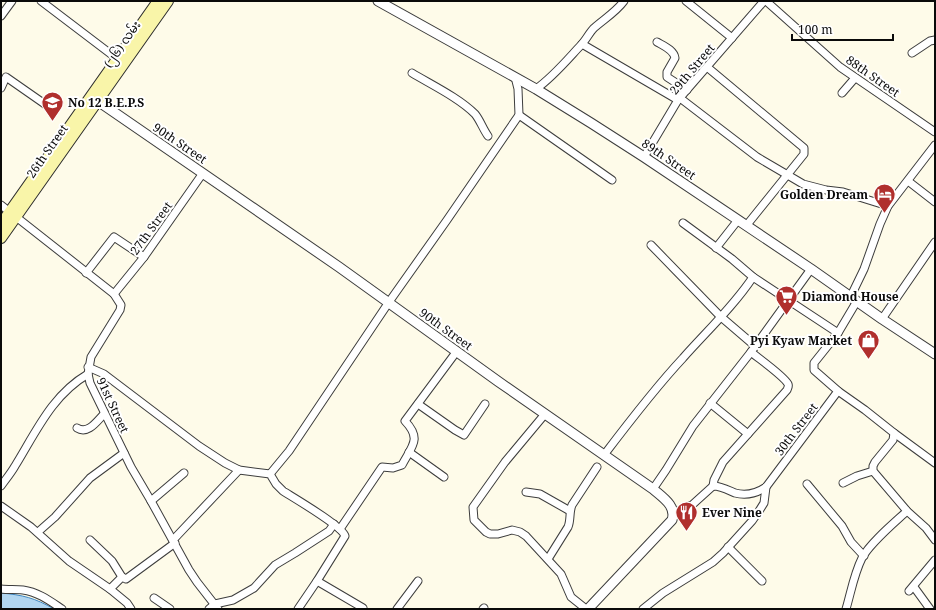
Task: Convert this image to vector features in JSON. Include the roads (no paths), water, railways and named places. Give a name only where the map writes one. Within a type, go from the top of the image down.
[{"type":"main road","name":"(၂၆) လမ်း","points":[[95,99],[161,4]]},
{"type":"main road","name":"26th Street","points":[[13,214],[95,99]]},
{"type":"main road","points":[[1,224],[13,214]]},
{"type":"main road","points":[[1,238],[13,214]]},
{"type":"street","points":[[1,16],[12,1]]},
{"type":"street","points":[[41,1],[120,61]]},
{"type":"street","name":"89th Street","points":[[378,1],[536,89],[644,157],[935,354]]},
{"type":"street","points":[[536,89],[544,83],[582,44],[594,29],[615,12],[624,1]]},
{"type":"street","points":[[686,1],[732,38]]},
{"type":"street","name":"29th Street","points":[[644,157],[679,99],[765,1]]},
{"type":"street","name":"88th Street","points":[[765,1],[840,67],[935,132]]},
{"type":"street","points":[[912,54],[930,41],[935,40]]},
{"type":"street","points":[[657,42],[674,52],[675,55],[675,58],[667,72],[667,77],[687,90]]},
{"type":"street","points":[[582,44],[679,99],[757,157],[787,176],[803,184],[826,190],[843,192],[888,206]]},
{"type":"street","points":[[707,67],[804,148],[804,154],[746,226]]},
{"type":"street","points":[[412,73],[467,108],[476,116],[488,136]]},
{"type":"street","points":[[1,88],[6,77],[50,107]]},
{"type":"street","points":[[270,474],[290,451],[389,302],[519,115],[519,96],[515,77]]},
{"type":"street","points":[[842,93],[855,78]]},
{"type":"street","name":"90th Street","points":[[95,99],[389,302],[499,382],[653,489],[669,504],[673,513]]},
{"type":"street","points":[[519,115],[612,180]]},
{"type":"street","points":[[935,145],[888,206],[880,224],[854,300],[838,333],[819,356],[813,367],[814,370],[838,391],[935,463]]},
{"type":"street","name":"27th Street","points":[[114,294],[144,257],[203,173]]},
{"type":"street","points":[[908,181],[935,202]]},
{"type":"street","points":[[1,205],[114,294]]},
{"type":"street","points":[[716,248],[738,220]]},
{"type":"street","points":[[683,223],[732,259],[753,277],[787,301],[838,333]]},
{"type":"street","points":[[86,273],[114,237],[144,257]]},
{"type":"street","points":[[882,319],[935,242]]},
{"type":"street","points":[[545,414],[505,462],[473,507],[474,520],[486,532],[498,534],[512,530],[520,532],[526,536],[561,574],[571,597],[587,609],[666,527],[672,520],[673,513],[692,505],[713,486],[714,480],[723,462],[787,390],[788,386],[783,378],[651,245]]},
{"type":"street","points":[[653,489],[693,426],[753,349],[810,269]]},
{"type":"street","points":[[604,455],[682,358],[738,298],[753,277]]},
{"type":"street","name":"91st Street","points":[[114,294],[120,302],[121,307],[91,357],[88,370],[92,388],[124,453],[197,582],[214,607]]},
{"type":"street","points":[[214,607],[233,600],[254,588],[275,564],[337,526],[382,467],[393,468],[402,465],[415,440],[413,430],[405,421],[457,351]]},
{"type":"street","points":[[1,486],[15,466],[35,430],[57,399],[88,370],[104,374],[225,463],[239,470],[270,474]]},
{"type":"street","name":"30th Street","points":[[766,487],[838,391]]},
{"type":"street","points":[[710,403],[748,434]]},
{"type":"street","points":[[418,404],[462,435],[468,431],[485,404]]},
{"type":"street","points":[[78,428],[81,430],[91,428],[104,414]]},
{"type":"street","points":[[872,471],[873,466],[893,440],[894,433]]},
{"type":"street","points":[[409,452],[444,478]]},
{"type":"street","points":[[38,532],[55,517],[90,478],[124,453]]},
{"type":"street","points":[[548,559],[568,527],[572,505],[597,467]]},
{"type":"street","points":[[90,540],[105,553],[122,577],[126,579],[174,542],[239,470]]},
{"type":"street","points":[[844,483],[872,471]]},
{"type":"street","points":[[872,471],[907,510],[926,528],[935,540]]},
{"type":"street","points":[[151,501],[184,473]]},
{"type":"street","points":[[270,474],[276,484],[283,491],[337,526],[345,536],[298,609]]},
{"type":"street","points":[[807,484],[842,526],[851,542],[864,556]]},
{"type":"street","points":[[713,486],[737,493],[756,493],[766,487]]},
{"type":"street","points":[[643,609],[724,553],[759,511],[764,503],[766,487]]},
{"type":"street","points":[[526,492],[540,494],[570,511]]},
{"type":"street","points":[[1,506],[38,532],[69,562],[110,589],[127,603],[131,609]]},
{"type":"street","points":[[846,609],[856,575],[864,556],[907,510]]},
{"type":"street","points":[[728,547],[762,581]]},
{"type":"street","points":[[930,609],[912,589],[935,560]]},
{"type":"street","points":[[110,589],[122,577]]},
{"type":"street","points":[[317,581],[364,609]]},
{"type":"street","points":[[397,609],[418,581]]},
{"type":"street","points":[[1,589],[23,590],[37,594],[62,609]]},
{"type":"street","points":[[154,598],[170,609]]},
{"type":"water","points":[[1,593],[29,598],[54,609],[1,609]]},
{"type":"place","name":"No 12 B.E.P.S","points":[[52,122]]},
{"type":"place","name":"Golden Dream","points":[[884,214]]},
{"type":"place","name":"Diamond House","points":[[786,316]]},
{"type":"place","name":"Pyi Kyaw Market","points":[[868,360]]},
{"type":"place","name":"Ever Nine","points":[[687,532]]}]
